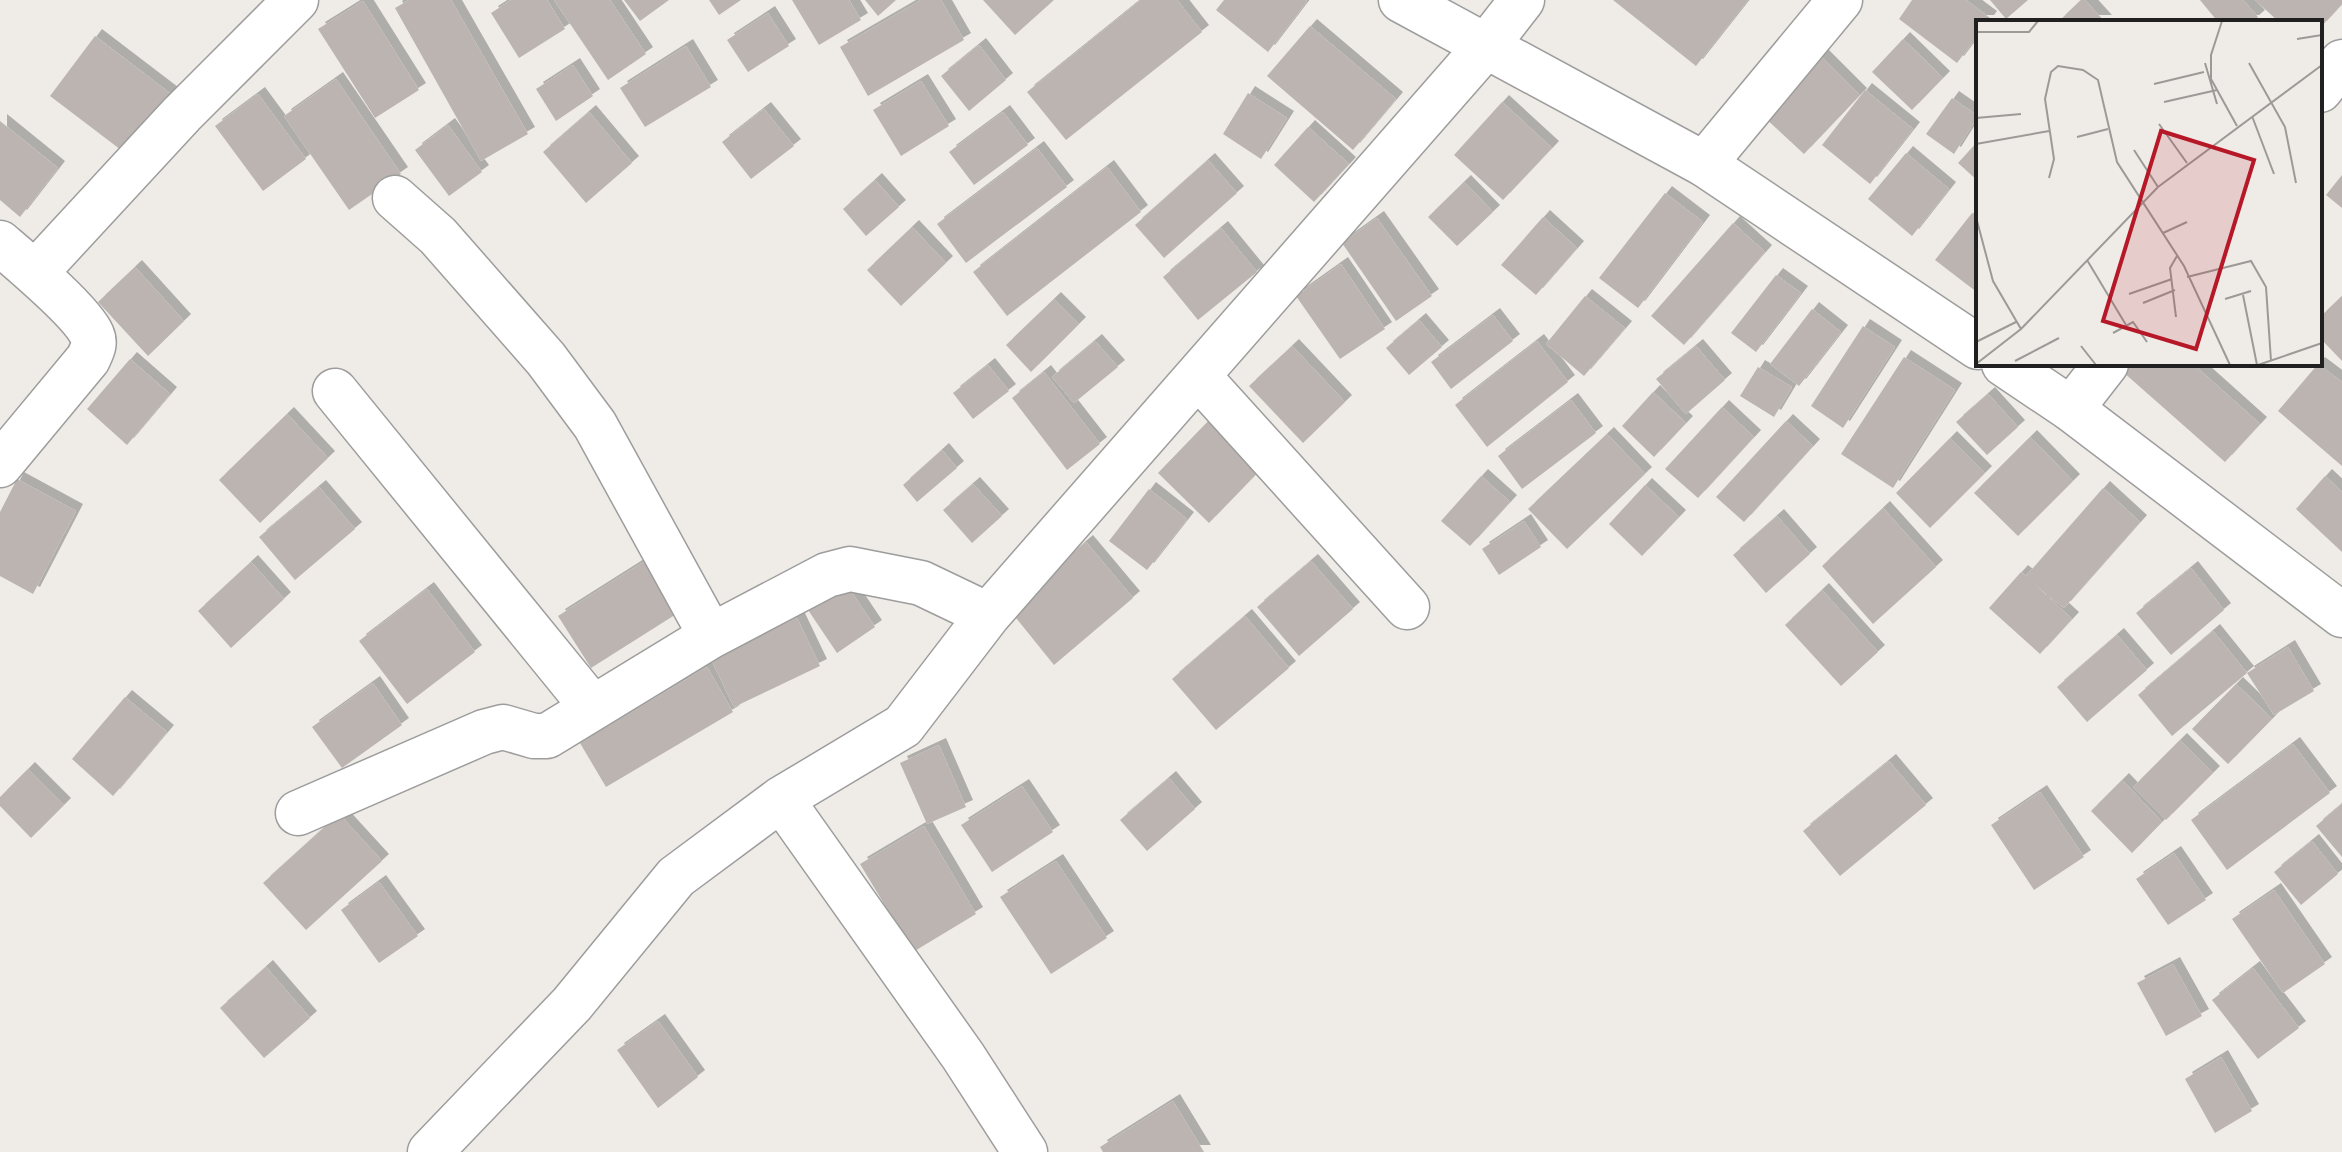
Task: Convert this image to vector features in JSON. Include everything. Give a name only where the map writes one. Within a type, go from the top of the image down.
[{"type":"street","points":[[35,273],[182,114],[296,0]]},
{"type":"street","points":[[1401,0],[1704,164],[1976,346]]},
{"type":"street","points":[[430,1152],[572,1004],[676,877],[781,799],[903,726],[988,615],[1487,45],[1522,0]]},
{"type":"street","points":[[1704,164],[1840,0]]},
{"type":"street","points":[[2322,87],[2342,62]]},
{"type":"street","points":[[395,198],[438,236],[546,359],[595,425],[711,636]]},
{"type":"street","points":[[0,243],[82,321],[91,334],[94,346],[88,359],[0,465]]},
{"type":"street","points":[[2007,366],[2071,409],[2342,615]]},
{"type":"street","points":[[2071,409],[2104,366]]},
{"type":"street","points":[[1198,376],[1407,607]]},
{"type":"street","points":[[335,391],[593,708]]},
{"type":"street","points":[[298,813],[484,732],[503,727],[534,736],[547,736],[711,636],[827,575],[850,569],[921,583],[988,615]]},
{"type":"street","points":[[781,799],[963,1056],[1025,1152]]},
{"type":"building","points":[[409,0],[451,0],[528,134],[481,161],[395,8]]},
{"type":"building","points":[[511,0],[547,0],[565,29],[519,58],[491,13]]},
{"type":"building","points":[[554,0],[610,0],[646,54],[608,80]]},
{"type":"building","points":[[624,0],[669,0],[640,21]]},
{"type":"building","points":[[709,0],[741,0],[719,15]]},
{"type":"building","points":[[792,0],[849,0],[861,20],[819,45]]},
{"type":"building","points":[[865,0],[896,0],[878,16]]},
{"type":"building","points":[[921,0],[941,0],[964,40],[868,96],[840,47]]},
{"type":"building","points":[[983,0],[1054,0],[1015,35]]},
{"type":"building","points":[[1141,0],[1177,0],[1202,32],[1066,140],[1027,92]]},
{"type":"building","points":[[1224,0],[1307,1],[1268,52],[1216,10]]},
{"type":"building","points":[[1613,0],[1748,0],[1696,66]]},
{"type":"building","points":[[1912,0],[1966,0],[1990,18],[1976,20],[1976,38],[1957,63],[1899,19]]},
{"type":"building","points":[[1990,0],[2028,0],[2006,19]]},
{"type":"building","points":[[2081,0],[2085,0],[2103,20],[2060,20]]},
{"type":"building","points":[[2200,0],[2243,0],[2258,17],[2254,20],[2216,20]]},
{"type":"building","points":[[2255,0],[2342,0],[2342,4],[2322,26],[2322,20],[2277,20]]},
{"type":"building","points":[[363,1],[419,90],[375,118],[318,29]]},
{"type":"building","points":[[768,13],[789,46],[748,72],[727,40]]},
{"type":"building","points":[[1310,26],[1396,99],[1353,150],[1267,76]]},
{"type":"building","points":[[95,36],[171,94],[125,153],[50,96]]},
{"type":"building","points":[[1903,39],[1943,78],[1912,110],[1872,72]]},
{"type":"building","points":[[979,45],[1006,80],[969,111],[941,76]]},
{"type":"building","points":[[686,46],[711,87],[645,127],[620,88]]},
{"type":"building","points":[[1820,55],[1860,95],[1804,154],[1763,116]]},
{"type":"building","points":[[573,65],[593,96],[556,121],[536,89]]},
{"type":"building","points":[[336,79],[401,174],[349,210],[284,116]]},
{"type":"building","points":[[921,81],[949,126],[901,156],[873,110]]},
{"type":"building","points":[[1865,90],[1913,129],[1870,184],[1822,145]]},
{"type":"building","points":[[1248,93],[1287,118],[1261,159],[1223,134]]},
{"type":"building","points":[[258,94],[306,159],[263,191],[215,126]]},
{"type":"building","points":[[1952,98],[1976,115],[1954,154],[1926,134]]},
{"type":"building","points":[[1502,102],[1552,148],[1503,200],[1454,155]]},
{"type":"building","points":[[764,109],[794,146],[751,179],[722,142]]},
{"type":"building","points":[[589,112],[632,163],[586,203],[543,152]]},
{"type":"building","points":[[1003,112],[1028,145],[974,185],[949,152]]},
{"type":"building","points":[[0,121],[58,168],[20,217],[0,200]]},
{"type":"building","points":[[448,125],[482,172],[449,196],[415,150]]},
{"type":"building","points":[[1308,127],[1349,164],[1314,202],[1274,165]]},
{"type":"building","points":[[1976,143],[1976,179],[1958,163]]},
{"type":"building","points":[[1037,148],[1067,187],[966,263],[937,224]]},
{"type":"building","points":[[1906,153],[1949,189],[1912,236],[1868,199]]},
{"type":"building","points":[[1208,160],[1237,193],[1164,258],[1135,225]]},
{"type":"building","points":[[1107,167],[1141,212],[1007,316],[973,272]]},
{"type":"building","points":[[2342,175],[2342,208],[2326,195]]},
{"type":"building","points":[[875,180],[899,207],[866,236],[843,209]]},
{"type":"building","points":[[1464,182],[1493,212],[1457,246],[1428,217]]},
{"type":"building","points":[[1665,193],[1703,222],[1638,308],[1599,278]]},
{"type":"building","points":[[1972,213],[1976,216],[1976,291],[1935,260]]},
{"type":"building","points":[[1543,217],[1577,248],[1536,295],[1501,265]]},
{"type":"building","points":[[1377,218],[1432,296],[1396,321],[1342,243]]},
{"type":"building","points":[[1733,223],[1765,252],[1684,345],[1651,316]]},
{"type":"building","points":[[912,227],[946,263],[901,306],[867,270]]},
{"type":"building","points":[[1221,228],[1257,272],[1198,320],[1163,277]]},
{"type":"building","points":[[1341,264],[1385,329],[1340,359],[1296,296]]},
{"type":"building","points":[[135,267],[184,321],[148,356],[98,302]]},
{"type":"building","points":[[1776,275],[1801,293],[1756,352],[1731,333]]},
{"type":"building","points":[[1585,296],[1625,328],[1584,376],[1546,344]]},
{"type":"building","points":[[2342,296],[2342,361],[2322,340],[2322,315]]},
{"type":"building","points":[[1054,299],[1079,324],[1031,372],[1006,345]]},
{"type":"building","points":[[1812,309],[1841,332],[1799,386],[1770,364]]},
{"type":"building","points":[[1493,315],[1513,341],[1451,389],[1431,362]]},
{"type":"building","points":[[1419,320],[1442,347],[1409,375],[1386,348]]},
{"type":"building","points":[[1863,326],[1895,347],[1843,428],[1811,406]]},
{"type":"building","points":[[1095,341],[1118,367],[1074,403],[1052,377]]},
{"type":"building","points":[[1537,341],[1568,382],[1487,447],[1455,405]]},
{"type":"building","points":[[1292,346],[1345,402],[1303,443],[1249,386]]},
{"type":"building","points":[[1696,346],[1725,380],[1686,414],[1656,379]]},
{"type":"building","points":[[1904,357],[1955,390],[1893,488],[1841,454]]},
{"type":"building","points":[[130,359],[170,394],[127,445],[87,409]]},
{"type":"building","points":[[988,365],[1009,391],[973,419],[953,393]]},
{"type":"building","points":[[2116,366],[2195,366],[2260,424],[2225,462]]},
{"type":"building","points":[[2316,366],[2342,382],[2342,466],[2278,411]]},
{"type":"building","points":[[1758,367],[1792,387],[1774,417],[1740,396]]},
{"type":"building","points":[[1044,372],[1100,444],[1067,470],[1012,398]]},
{"type":"building","points":[[1653,392],[1686,423],[1654,457],[1622,426]]},
{"type":"building","points":[[1988,394],[2018,427],[1987,455],[1956,422]]},
{"type":"building","points":[[1571,400],[1596,433],[1522,489],[1498,456]]},
{"type":"building","points":[[1722,407],[1754,437],[1698,498],[1665,469]]},
{"type":"building","points":[[1217,412],[1267,463],[1209,523],[1158,473]]},
{"type":"building","points":[[287,414],[328,458],[260,523],[219,480]]},
{"type":"building","points":[[1786,421],[1813,446],[1744,522],[1716,497]]},
{"type":"building","points":[[1607,434],[1645,474],[1567,549],[1528,509]]},
{"type":"building","points":[[2030,437],[2073,481],[2018,536],[1974,493]]},
{"type":"building","points":[[1950,438],[1985,473],[1930,528],[1896,493]]},
{"type":"building","points":[[942,450],[957,468],[917,502],[903,485]]},
{"type":"building","points":[[1481,476],[1510,502],[1470,546],[1441,521]]},
{"type":"building","points":[[2325,476],[2342,492],[2342,552],[2296,509]]},
{"type":"building","points":[[17,479],[76,511],[33,594],[0,576],[0,512]]},
{"type":"building","points":[[973,484],[1002,516],[972,543],[943,510]]},
{"type":"building","points":[[1645,485],[1679,517],[1642,556],[1609,524]]},
{"type":"building","points":[[319,487],[355,529],[295,580],[259,537]]},
{"type":"building","points":[[2103,488],[2140,522],[2064,608],[2034,584],[2072,619],[2040,654],[1989,608],[2021,572],[2026,576]]},
{"type":"building","points":[[1149,489],[1187,519],[1147,570],[1109,541]]},
{"type":"building","points":[[1883,508],[1936,567],[1873,624],[1822,566]]},
{"type":"building","points":[[1777,516],[1810,554],[1766,593],[1733,555]]},
{"type":"building","points":[[1524,521],[1541,547],[1499,575],[1482,549]]},
{"type":"building","points":[[1086,542],[1133,598],[1054,665],[1008,608]]},
{"type":"building","points":[[656,554],[689,606],[591,668],[558,616]]},
{"type":"building","points":[[1311,561],[1353,609],[1299,656],[1257,607]]},
{"type":"building","points":[[251,562],[284,599],[231,648],[198,611]]},
{"type":"building","points":[[2191,568],[2224,610],[2171,655],[2136,613]]},
{"type":"building","points":[[842,578],[875,627],[837,653],[804,604]]},
{"type":"building","points":[[427,589],[475,652],[407,704],[359,641]]},
{"type":"building","points":[[1822,590],[1878,652],[1841,686],[1785,625]]},
{"type":"building","points":[[1245,616],[1289,668],[1216,730],[1172,679]]},
{"type":"building","points":[[797,618],[820,666],[734,707],[711,659]]},
{"type":"building","points":[[2213,631],[2247,673],[2172,736],[2138,695]]},
{"type":"building","points":[[2117,635],[2147,670],[2087,722],[2057,687]]},
{"type":"building","points":[[2288,647],[2314,691],[2274,715],[2247,673]]},
{"type":"building","points":[[707,667],[733,712],[606,787],[580,743]]},
{"type":"building","points":[[373,683],[402,725],[342,768],[312,727]]},
{"type":"building","points":[[2236,684],[2272,719],[2228,764],[2192,729]]},
{"type":"building","points":[[125,697],[167,732],[113,796],[72,759]]},
{"type":"building","points":[[2180,740],[2213,773],[2166,820],[2133,787]]},
{"type":"building","points":[[2293,744],[2330,793],[2227,870],[2191,820]]},
{"type":"building","points":[[939,745],[966,807],[927,824],[900,763]]},
{"type":"building","points":[[1889,761],[1926,805],[1840,876],[1803,831]]},
{"type":"building","points":[[28,769],[64,805],[31,838],[0,806],[0,797]]},
{"type":"building","points":[[1169,778],[1195,809],[1147,851],[1120,820]]},
{"type":"building","points":[[2122,780],[2162,822],[2132,853],[2091,811]]},
{"type":"building","points":[[1022,786],[1053,832],[992,872],[961,825]]},
{"type":"building","points":[[2040,792],[2084,857],[2034,890],[1991,825]]},
{"type":"building","points":[[2342,804],[2342,857],[2316,826]]},
{"type":"building","points":[[339,814],[382,861],[306,930],[263,883]]},
{"type":"building","points":[[924,826],[976,914],[913,952],[860,864]]},
{"type":"building","points":[[2312,841],[2338,874],[2301,905],[2274,872]]},
{"type":"building","points":[[2174,853],[2206,900],[2168,925],[2136,879]]},
{"type":"building","points":[[1056,861],[1107,938],[1051,974],[1000,897]]},
{"type":"building","points":[[379,882],[418,936],[379,963],[341,910]]},
{"type":"building","points":[[2274,890],[2325,964],[2283,993],[2232,919]]},
{"type":"building","points":[[2173,964],[2202,1016],[2166,1036],[2137,983]]},
{"type":"building","points":[[266,967],[310,1018],[264,1058],[220,1008]]},
{"type":"building","points":[[2253,968],[2299,1028],[2258,1059],[2212,1000]]},
{"type":"building","points":[[658,1021],[698,1077],[658,1108],[617,1050]]},
{"type":"building","points":[[2221,1057],[2252,1111],[2215,1133],[2185,1079]]},
{"type":"building","points":[[1173,1101],[1204,1152],[1103,1152],[1100,1147]]}]
